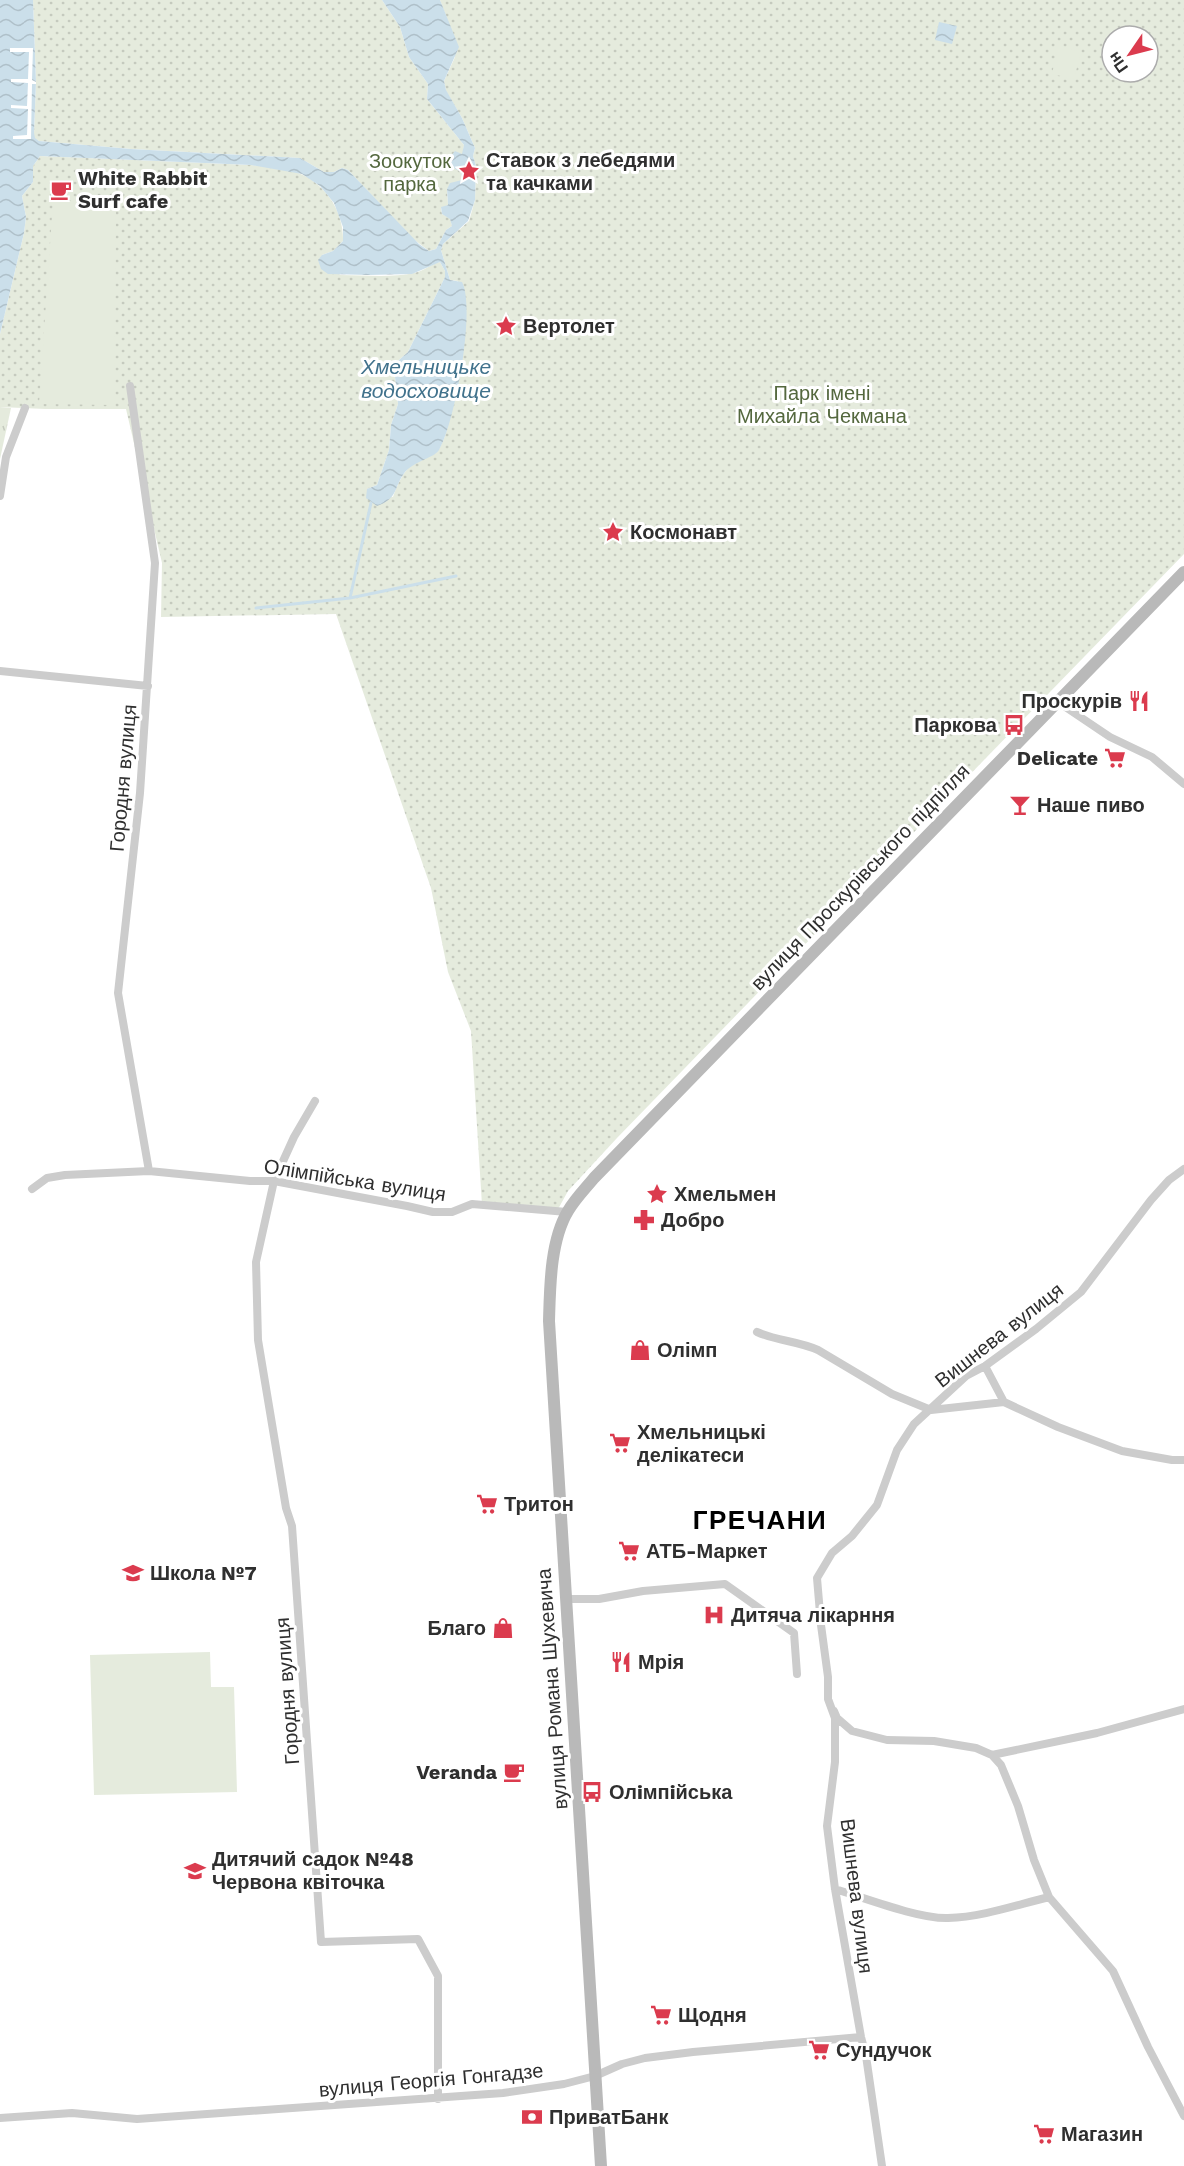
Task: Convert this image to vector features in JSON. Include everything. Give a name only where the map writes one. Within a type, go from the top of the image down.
[{"type":"main road","name":"вулиця Проскурівського підпілля","points":[[567,1212],[594,1178],[1184,572]]},
{"type":"main road","name":"вулиця Романа Шухевича","points":[[567,1212],[554,1253],[549,1321],[602,2166]]},
{"type":"street","name":"Городня вулиця","points":[[130,386],[155,563],[140,793],[118,993],[149,1171]]},
{"type":"street","points":[[0,496],[6,457],[25,408]]},
{"type":"street","points":[[0,671],[148,686]]},
{"type":"street","points":[[1058,702],[1110,737],[1152,757],[1184,784]]},
{"type":"street","points":[[274,1181],[294,1137],[315,1101]]},
{"type":"street","name":"Вишнева вулиця","points":[[882,2166],[827,1826],[835,1762],[835,1718],[828,1699],[828,1677],[817,1578],[832,1553],[852,1536],[877,1505],[897,1450],[914,1424],[966,1376],[985,1366],[1036,1329],[1081,1292],[1151,1200],[1168,1180],[1184,1168]]},
{"type":"street","name":"Олімпійська вулиця","points":[[32,1189],[47,1179],[65,1175],[149,1171],[250,1181],[274,1181],[433,1212],[452,1212],[472,1204],[567,1212]]},
{"type":"street","name":"Городня вулиця","points":[[274,1181],[256,1262],[258,1340],[286,1508],[292,1526],[321,1942],[418,1939],[438,1976],[438,2099]]},
{"type":"street","points":[[757,1332],[773,1340],[806,1345],[818,1350],[892,1394],[931,1410],[1005,1402],[1058,1427],[1122,1451],[1184,1460]]},
{"type":"street","points":[[985,1366],[1005,1402]]},
{"type":"street","points":[[566,1599],[599,1599],[643,1591],[725,1584],[794,1633],[797,1674]]},
{"type":"street","points":[[828,1699],[837,1718],[852,1731],[887,1740],[934,1741],[976,1748],[992,1755],[1001,1765],[1018,1806],[1034,1860],[1049,1897],[1113,1971],[1148,2047],[1184,2116]]},
{"type":"street","points":[[992,1755],[1097,1733],[1184,1709]]},
{"type":"street","points":[[836,1889],[912,1912],[947,1918],[1049,1897]]},
{"type":"street","name":"вулиця Георгія Гонгадзе","points":[[0,2118],[72,2113],[137,2119],[438,2099],[554,2085],[595,2076],[622,2064],[645,2058],[861,2037]]},
{"type":"green space","name":"Зоокуток парка","points":[[33,0],[382,0],[400,27],[409,57],[428,84],[427,99],[464,145],[462,180],[447,189],[448,205],[441,208],[442,214],[450,218],[452,226],[446,230],[436,249],[429,251],[412,238],[348,170],[342,168],[334,172],[324,172],[300,158],[131,149],[39,141],[34,138],[36,82]]},
{"type":"green space","name":"Парк імені Михайла Чекмана","points":[[440,0],[1184,0],[1184,554],[617,1138],[568,1191],[557,1211],[482,1205],[471,1031],[448,972],[431,888],[336,614],[161,617],[162,563],[126,409],[0,407],[0,334],[24,233],[26,217],[22,196],[33,182],[33,166],[40,156],[251,165],[291,171],[312,180],[333,202],[341,221],[343,241],[333,251],[322,255],[340,275],[405,275],[440,262],[445,271],[445,277],[408,352],[399,360],[395,377],[398,404],[391,425],[389,450],[377,485],[367,489],[393,497],[401,479],[412,464],[434,454],[439,449],[450,417],[458,281],[450,280],[441,250],[443,244],[469,221],[475,200],[476,166],[473,156],[475,148],[462,118],[446,91],[444,81],[455,57],[453,35]]},
{"type":"green space","points":[[1058,45],[1081,52],[1074,79],[1052,74]]},
{"type":"green space","points":[[53,201],[116,201],[114,405],[39,404]]},
{"type":"green space","points":[[0,407],[11,408],[0,459]]},
{"type":"green space","points":[[210,1652],[211,1687],[234,1687],[237,1792],[94,1795],[90,1655]]},
{"type":"water","name":"Хмельницьке водосховище","points":[[0,0],[33,0],[36,82],[34,133],[35,138],[39,141],[131,149],[300,158],[324,172],[334,172],[342,168],[348,170],[419,244],[429,251],[436,249],[446,230],[452,226],[450,219],[442,214],[441,207],[448,205],[447,189],[450,183],[462,180],[461,171],[455,169],[450,163],[450,157],[455,151],[462,154],[464,145],[427,99],[428,84],[409,57],[400,27],[382,0],[440,0],[459,47],[444,81],[446,90],[475,148],[473,156],[476,166],[475,200],[468,221],[443,244],[441,250],[450,280],[462,282],[466,296],[465,339],[457,392],[439,450],[405,472],[389,500],[377,506],[366,498],[367,489],[377,485],[389,450],[391,425],[398,404],[396,368],[399,360],[408,352],[445,277],[445,271],[440,262],[412,274],[328,274],[321,269],[318,260],[322,255],[333,251],[343,241],[343,227],[334,203],[320,186],[302,174],[251,165],[40,156],[33,166],[33,182],[22,196],[26,217],[24,233],[0,334]]},
{"type":"water","points":[[939,22],[957,26],[952,44],[935,40]]},
{"type":"pier","points":[[10,48],[33,48],[32,80],[36,84],[32,84],[31,139],[13,139],[13,136],[27,135],[28,109],[11,108],[11,105],[27,106],[28,83],[11,82],[11,79],[28,79],[29,52],[10,52]]},
{"type":"waterway","points":[[256,608],[350,598],[371,503]]},
{"type":"waterway","points":[[350,598],[456,576]]},
{"type":"place","name":"Ставок з лебедями та качками","points":[[469,171]]},
{"type":"place","name":"White Rabbit Surf cafe","points":[[61,190]]},
{"type":"place","name":"Вертолет","points":[[506,326]]},
{"type":"place","name":"Космонавт","points":[[613,532]]},
{"type":"place","name":"Проскурів","points":[[1139,701]]},
{"type":"place","name":"Паркова","points":[[1014,725]]},
{"type":"place","name":"Delicate","points":[[1115,758]]},
{"type":"place","name":"Наше пиво","points":[[1020,805]]},
{"type":"place","name":"Хмельмен","points":[[657,1194]]},
{"type":"place","name":"Добро","points":[[644,1220]]},
{"type":"place","name":"Олімп","points":[[640,1350]]},
{"type":"place","name":"Хмельницькі делікатеси","points":[[620,1443]]},
{"type":"place","name":"Тритон","points":[[487,1504]]},
{"type":"place","name":"АТБ-Маркет","points":[[629,1551]]},
{"type":"place","name":"Школа №7","points":[[133,1573]]},
{"type":"place","name":"Дитяча лікарння","points":[[714,1615]]},
{"type":"place","name":"Благо","points":[[503,1628]]},
{"type":"place","name":"Мрія","points":[[621,1662]]},
{"type":"place","name":"Veranda","points":[[514,1772]]},
{"type":"place","name":"Олiмпiйська","points":[[592,1792]]},
{"type":"place","name":"Дитячий садок №48 Червона квіточка","points":[[195,1871]]},
{"type":"place","name":"Щодня","points":[[661,2015]]},
{"type":"place","name":"Сундучок","points":[[819,2050]]},
{"type":"place","name":"ПриватБанк","points":[[532,2117]]},
{"type":"place","name":"Магазин","points":[[1044,2134]]},
{"type":"district","name":"ГРЕЧАНИ","points":[[760,1520]]}]
